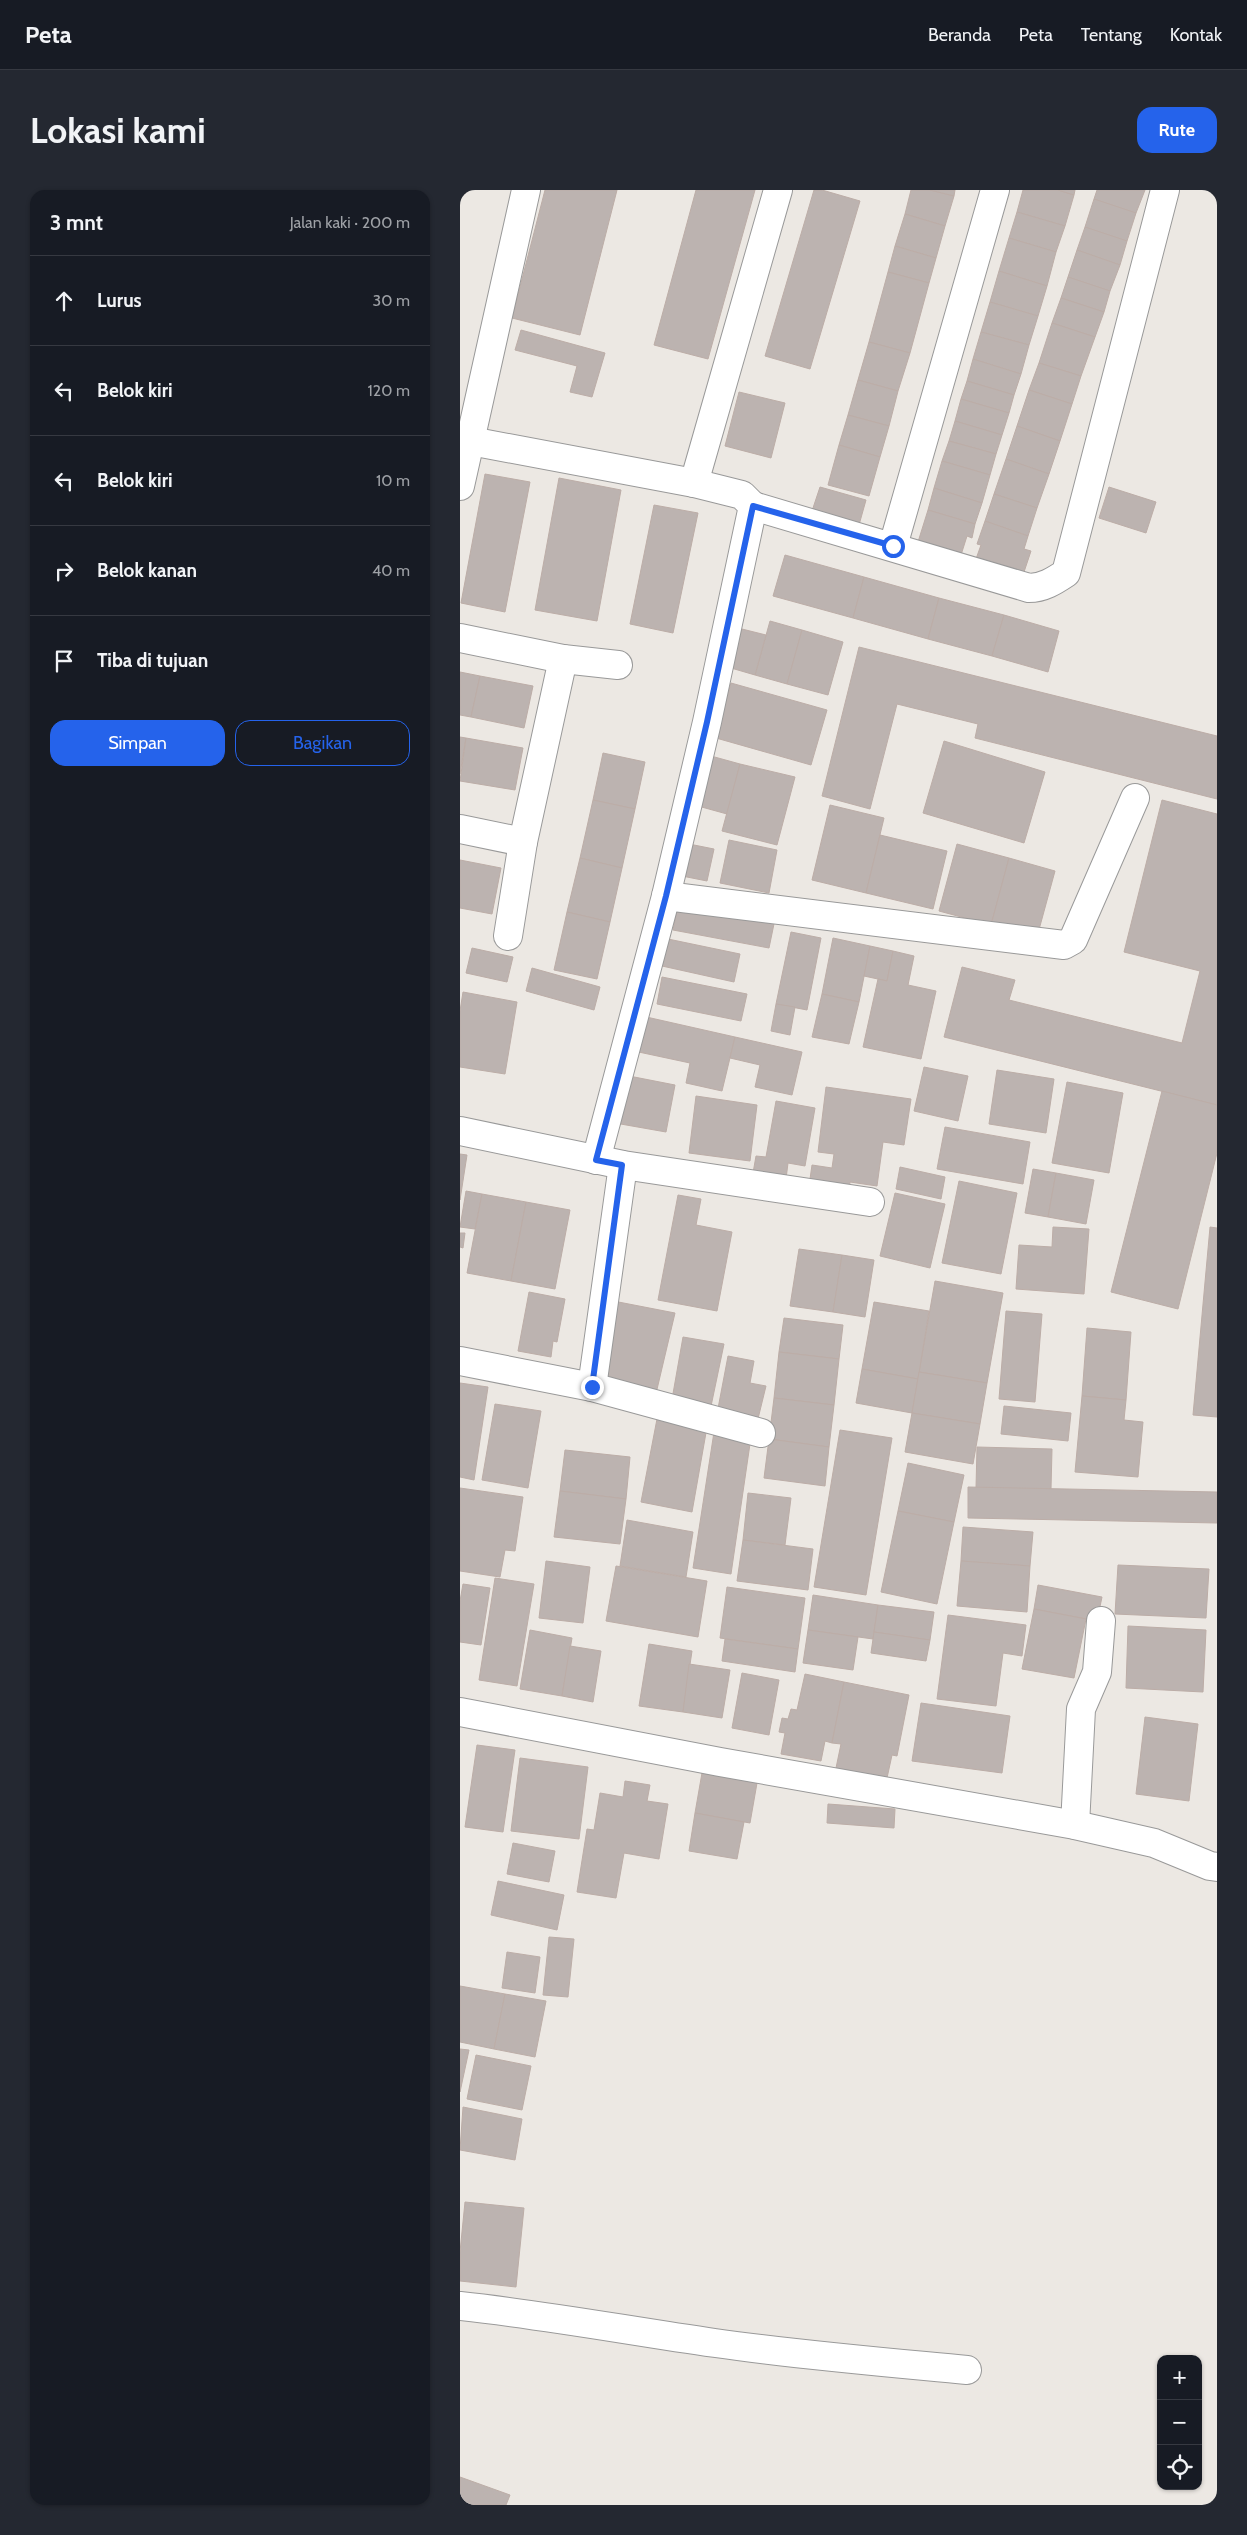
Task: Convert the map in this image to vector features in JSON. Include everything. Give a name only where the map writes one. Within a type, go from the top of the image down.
[{"type":"street","points":[[460,486],[464,440],[526,190]]},
{"type":"street","points":[[694,483],[778,190]]},
{"type":"street","points":[[893,546],[995,190]]},
{"type":"street","points":[[464,440],[694,483],[742,495],[753,506],[893,546],[984,576],[1029,588],[1037,588],[1052,582],[1066,573],[1165,190]]},
{"type":"street","points":[[592,1387],[610,1163],[666,896],[707,722],[753,506]]},
{"type":"street","points":[[460,638],[563,659],[618,665]]},
{"type":"street","points":[[508,936],[523,842],[563,659]]},
{"type":"street","points":[[666,896],[1064,945],[1073,940],[1135,798]]},
{"type":"street","points":[[460,829],[523,842]]},
{"type":"street","points":[[460,1132],[610,1163],[870,1202]]},
{"type":"street","points":[[460,1361],[592,1387],[761,1433]]},
{"type":"street","points":[[1075,1825],[1081,1709],[1097,1672],[1101,1622]]},
{"type":"street","points":[[460,1712],[720,1762],[1075,1825],[1154,1843],[1210,1866],[1217,1867]]},
{"type":"street","points":[[460,2306],[535,2314],[714,2343],[810,2355],[967,2370]]},
{"type":"building","points":[[545,190],[617,190],[580,335],[512,318]]},
{"type":"building","points":[[696,190],[755,190],[708,359],[654,345]]},
{"type":"building","points":[[814,190],[822,190],[860,201],[810,369],[765,356]]},
{"type":"building","points":[[911,190],[930,190],[954,196],[945,226],[905,214]]},
{"type":"building","points":[[930,190],[955,190],[954,196]]},
{"type":"building","points":[[1023,190],[1058,190],[1074,195],[1065,226],[1017,212]]},
{"type":"building","points":[[1058,190],[1075,190],[1074,195]]},
{"type":"building","points":[[1097,190],[1145,190],[1136,213],[1094,199]]},
{"type":"building","points":[[1094,199],[1136,213],[1127,241],[1085,227]]},
{"type":"building","points":[[1017,212],[1065,226],[1056,252],[1009,238]]},
{"type":"building","points":[[905,214],[945,226],[936,258],[895,246]]},
{"type":"building","points":[[1085,227],[1127,241],[1120,265],[1077,250]]},
{"type":"building","points":[[1009,238],[1056,252],[1047,286],[999,271]]},
{"type":"building","points":[[895,246],[936,258],[929,283],[888,272]]},
{"type":"building","points":[[1077,250],[1120,265],[1110,291],[1068,277]]},
{"type":"building","points":[[999,271],[1047,286],[1038,316],[990,302]]},
{"type":"building","points":[[888,272],[929,283],[910,353],[869,342]]},
{"type":"building","points":[[1068,277],[1110,291],[1104,312],[1061,298]]},
{"type":"building","points":[[1061,298],[1104,312],[1095,337],[1052,323]]},
{"type":"building","points":[[990,302],[1038,316],[1029,345],[981,332]]},
{"type":"building","points":[[1052,323],[1095,337],[1081,376],[1039,363]]},
{"type":"building","points":[[521,330],[605,353],[592,397],[570,392],[577,366],[515,350]]},
{"type":"building","points":[[981,332],[1029,345],[1021,374],[973,359]]},
{"type":"building","points":[[869,342],[910,353],[898,391],[858,380]]},
{"type":"building","points":[[973,359],[1021,374],[1014,395],[967,381]]},
{"type":"building","points":[[1039,363],[1081,376],[1072,404],[1029,390]]},
{"type":"building","points":[[858,380],[898,391],[889,426],[848,415]]},
{"type":"building","points":[[967,381],[1014,395],[1009,413],[961,399]]},
{"type":"building","points":[[1029,390],[1072,404],[1060,441],[1017,426]]},
{"type":"building","points":[[739,392],[785,403],[771,458],[725,446]]},
{"type":"building","points":[[961,399],[1009,413],[1002,435],[955,421]]},
{"type":"building","points":[[848,415],[889,426],[880,457],[839,445]]},
{"type":"building","points":[[955,421],[1002,435],[996,454],[949,441]]},
{"type":"building","points":[[1017,426],[1060,441],[1049,474],[1006,459]]},
{"type":"building","points":[[949,441],[996,454],[990,475],[942,461]]},
{"type":"building","points":[[839,445],[880,457],[869,496],[828,485]]},
{"type":"building","points":[[1006,459],[1049,474],[1037,508],[994,494]]},
{"type":"building","points":[[942,461],[990,475],[982,503],[934,488]]},
{"type":"building","points":[[485,474],[530,482],[505,612],[461,603]]},
{"type":"building","points":[[559,478],[621,490],[597,621],[535,610]]},
{"type":"building","points":[[820,487],[866,500],[859,525],[812,511]]},
{"type":"building","points":[[1109,487],[1156,502],[1146,533],[1099,518]]},
{"type":"building","points":[[934,488],[982,503],[975,524],[928,510]]},
{"type":"building","points":[[994,494],[1037,508],[1028,536],[985,521]]},
{"type":"building","points":[[654,505],[698,513],[673,633],[630,624]]},
{"type":"building","points":[[928,510],[975,524],[972,538],[967,536],[961,555],[918,542]]},
{"type":"building","points":[[985,521],[1028,536],[1024,549],[1031,551],[1023,575],[976,559],[981,545],[977,544]]},
{"type":"building","points":[[785,555],[864,577],[853,618],[773,596]]},
{"type":"building","points":[[864,577],[939,598],[928,639],[853,618]]},
{"type":"building","points":[[939,598],[1004,615],[992,656],[928,639]]},
{"type":"building","points":[[1004,615],[1059,631],[1048,672],[992,656]]},
{"type":"building","points":[[770,621],[802,630],[787,684],[755,675]]},
{"type":"building","points":[[742,629],[766,635],[755,675],[731,668]]},
{"type":"building","points":[[802,630],[843,642],[828,695],[787,684]]},
{"type":"building","points":[[859,647],[1217,736],[1217,799],[975,738],[978,724],[897,704],[870,809],[822,796]]},
{"type":"building","points":[[460,672],[480,676],[471,717],[460,715]]},
{"type":"building","points":[[480,676],[533,686],[524,728],[471,717]]},
{"type":"building","points":[[731,683],[827,710],[811,765],[716,738]]},
{"type":"building","points":[[460,737],[466,738],[460,774]]},
{"type":"building","points":[[466,738],[523,748],[515,790],[460,781]]},
{"type":"building","points":[[944,741],[1045,772],[1024,843],[923,813]]},
{"type":"building","points":[[603,753],[645,762],[635,809],[593,800]]},
{"type":"building","points":[[711,756],[740,764],[727,814],[698,806]]},
{"type":"building","points":[[740,764],[795,777],[777,845],[722,831]]},
{"type":"building","points":[[593,800],[635,809],[622,868],[580,858]]},
{"type":"building","points":[[1162,800],[1217,814],[1217,1105],[944,1037],[962,967],[1015,980],[1009,1000],[1182,1043],[1200,971],[1124,952]]},
{"type":"building","points":[[830,805],[884,818],[866,893],[812,880]]},
{"type":"building","points":[[880,835],[947,851],[933,909],[866,893]]},
{"type":"building","points":[[669,840],[714,849],[707,881],[662,872]]},
{"type":"building","points":[[729,840],[777,850],[769,893],[720,883]]},
{"type":"building","points":[[957,844],[1009,858],[991,925],[939,911]]},
{"type":"building","points":[[580,858],[622,868],[610,922],[567,912]]},
{"type":"building","points":[[1009,858],[1055,871],[1037,937],[991,925]]},
{"type":"building","points":[[460,860],[501,868],[492,914],[460,908]]},
{"type":"building","points":[[679,900],[775,919],[769,948],[673,930]]},
{"type":"building","points":[[567,912],[610,922],[597,979],[554,970]]},
{"type":"building","points":[[791,932],[821,938],[807,1010],[776,1004]]},
{"type":"building","points":[[833,938],[870,946],[859,1002],[822,994]]},
{"type":"building","points":[[668,939],[740,954],[734,982],[662,966]]},
{"type":"building","points":[[870,946],[893,951],[887,981],[864,976]]},
{"type":"building","points":[[472,948],[513,957],[507,982],[466,973]]},
{"type":"building","points":[[893,951],[914,956],[908,985],[936,991],[921,1059],[863,1047],[878,979],[887,981]]},
{"type":"building","points":[[532,968],[600,987],[594,1010],[526,991]]},
{"type":"building","points":[[662,977],[747,994],[741,1021],[657,1004]]},
{"type":"building","points":[[463,992],[517,1002],[505,1074],[460,1067],[460,1011]]},
{"type":"building","points":[[822,994],[859,1002],[849,1044],[812,1037]]},
{"type":"building","points":[[776,1004],[795,1007],[790,1035],[771,1031]]},
{"type":"building","points":[[642,1016],[735,1037],[722,1091],[686,1083],[690,1063],[634,1051]]},
{"type":"building","points":[[735,1037],[802,1052],[792,1095],[755,1087],[760,1065],[730,1058]]},
{"type":"building","points":[[924,1067],[968,1076],[958,1121],[914,1111]]},
{"type":"building","points":[[997,1070],[1054,1079],[1046,1133],[989,1124]]},
{"type":"building","points":[[624,1075],[675,1085],[666,1132],[615,1123]]},
{"type":"building","points":[[1067,1082],[1123,1093],[1109,1173],[1052,1163]]},
{"type":"building","points":[[826,1087],[911,1099],[904,1145],[883,1142],[877,1186],[850,1182],[849,1191],[809,1186],[812,1165],[832,1168],[834,1154],[818,1152]]},
{"type":"building","points":[[1162,1091],[1217,1105],[1217,1153],[1178,1309],[1111,1292]]},
{"type":"building","points":[[696,1096],[757,1105],[750,1161],[689,1153]]},
{"type":"building","points":[[776,1101],[815,1108],[805,1166],[788,1163],[786,1179],[753,1173],[756,1156],[766,1157]]},
{"type":"building","points":[[945,1127],[1030,1142],[1023,1184],[937,1169]]},
{"type":"building","points":[[460,1154],[467,1155],[460,1200]]},
{"type":"building","points":[[900,1167],[945,1177],[941,1199],[896,1189]]},
{"type":"building","points":[[1033,1169],[1056,1173],[1048,1217],[1025,1213]]},
{"type":"building","points":[[1056,1173],[1094,1180],[1086,1224],[1048,1217]]},
{"type":"building","points":[[959,1181],[1017,1193],[1001,1274],[942,1263]]},
{"type":"building","points":[[466,1191],[482,1194],[475,1229],[460,1227]]},
{"type":"building","points":[[895,1193],[945,1204],[930,1268],[880,1256]]},
{"type":"building","points":[[482,1194],[526,1202],[511,1281],[467,1273]]},
{"type":"building","points":[[678,1195],[701,1199],[696,1225],[732,1232],[717,1311],[658,1300]]},
{"type":"building","points":[[526,1202],[570,1210],[555,1289],[511,1281]]},
{"type":"building","points":[[1053,1227],[1089,1229],[1084,1294],[1016,1289],[1019,1245],[1052,1247]]},
{"type":"building","points":[[1210,1227],[1217,1228],[1217,1417],[1193,1415]]},
{"type":"building","points":[[460,1233],[465,1233],[463,1248],[460,1247]]},
{"type":"building","points":[[799,1249],[842,1255],[833,1312],[790,1306]]},
{"type":"building","points":[[842,1255],[874,1260],[865,1317],[833,1312]]},
{"type":"building","points":[[935,1281],[1003,1293],[987,1383],[919,1372]]},
{"type":"building","points":[[529,1292],[565,1299],[557,1342],[553,1341],[551,1357],[518,1351]]},
{"type":"building","points":[[603,1299],[675,1313],[654,1402],[588,1388]]},
{"type":"building","points":[[874,1302],[929,1311],[918,1379],[862,1369]]},
{"type":"building","points":[[1006,1311],[1042,1314],[1035,1402],[999,1399]]},
{"type":"building","points":[[784,1318],[843,1325],[839,1359],[779,1352]]},
{"type":"building","points":[[1087,1328],[1131,1332],[1126,1400],[1082,1396]]},
{"type":"building","points":[[683,1337],[724,1344],[710,1411],[671,1405]]},
{"type":"building","points":[[779,1352],[839,1359],[834,1405],[774,1398]]},
{"type":"building","points":[[728,1356],[754,1361],[750,1383],[766,1386],[756,1427],[716,1419]]},
{"type":"building","points":[[862,1369],[918,1379],[912,1413],[856,1403]]},
{"type":"building","points":[[919,1372],[987,1383],[980,1424],[912,1413]]},
{"type":"building","points":[[460,1383],[488,1387],[474,1480],[460,1477]]},
{"type":"building","points":[[1082,1396],[1126,1400],[1124,1420],[1143,1422],[1138,1477],[1075,1472]]},
{"type":"building","points":[[774,1398],[834,1405],[829,1447],[769,1439]]},
{"type":"building","points":[[495,1404],[541,1411],[528,1488],[482,1480]]},
{"type":"building","points":[[1004,1406],[1071,1413],[1068,1441],[1001,1434]]},
{"type":"building","points":[[912,1413],[980,1424],[973,1464],[905,1452]]},
{"type":"building","points":[[657,1419],[707,1427],[692,1512],[641,1502]]},
{"type":"building","points":[[840,1430],[892,1438],[866,1595],[814,1587]]},
{"type":"building","points":[[714,1432],[751,1437],[731,1574],[693,1568]]},
{"type":"building","points":[[769,1439],[829,1447],[825,1486],[764,1478]]},
{"type":"building","points":[[977,1447],[1052,1449],[1051,1489],[976,1488]]},
{"type":"building","points":[[565,1450],[630,1457],[626,1499],[560,1491]]},
{"type":"building","points":[[908,1463],[964,1475],[954,1522],[898,1511]]},
{"type":"building","points":[[968,1487],[1217,1492],[1217,1523],[968,1518]]},
{"type":"building","points":[[460,1488],[523,1497],[515,1551],[505,1550],[500,1577],[460,1571]]},
{"type":"building","points":[[560,1491],[626,1499],[620,1544],[554,1537]]},
{"type":"building","points":[[748,1493],[791,1498],[785,1545],[743,1540]]},
{"type":"building","points":[[898,1511],[954,1522],[937,1604],[881,1592]]},
{"type":"building","points":[[627,1520],[693,1532],[686,1577],[620,1566]]},
{"type":"building","points":[[963,1527],[1033,1532],[1030,1566],[961,1561]]},
{"type":"building","points":[[743,1540],[813,1549],[808,1590],[737,1581]]},
{"type":"building","points":[[546,1561],[590,1567],[583,1623],[539,1618]]},
{"type":"building","points":[[961,1561],[1030,1566],[1027,1612],[957,1606]]},
{"type":"building","points":[[1118,1565],[1209,1569],[1206,1618],[1115,1614]]},
{"type":"building","points":[[616,1566],[707,1581],[698,1637],[606,1621]]},
{"type":"building","points":[[495,1578],[534,1584],[517,1686],[479,1680]]},
{"type":"building","points":[[463,1584],[490,1588],[481,1645],[460,1642],[460,1601]]},
{"type":"building","points":[[1038,1585],[1102,1597],[1097,1621],[1034,1609]]},
{"type":"building","points":[[727,1587],[805,1598],[798,1649],[720,1638]]},
{"type":"building","points":[[813,1595],[878,1605],[873,1639],[808,1630]]},
{"type":"building","points":[[878,1605],[934,1612],[930,1640],[874,1632]]},
{"type":"building","points":[[1034,1609],[1086,1619],[1074,1678],[1022,1669]]},
{"type":"building","points":[[948,1615],[1026,1625],[1022,1656],[1003,1653],[996,1706],[937,1699]]},
{"type":"building","points":[[1128,1626],[1206,1630],[1203,1692],[1126,1688]]},
{"type":"building","points":[[530,1630],[572,1638],[562,1696],[520,1689]]},
{"type":"building","points":[[808,1630],[858,1637],[853,1670],[803,1663]]},
{"type":"building","points":[[874,1632],[930,1640],[926,1661],[871,1653]]},
{"type":"building","points":[[725,1639],[798,1649],[795,1672],[722,1661]]},
{"type":"building","points":[[649,1644],[692,1651],[683,1712],[639,1706]]},
{"type":"building","points":[[570,1646],[601,1651],[593,1702],[562,1696]]},
{"type":"building","points":[[689,1664],[730,1670],[722,1718],[683,1712]]},
{"type":"building","points":[[742,1673],[779,1680],[769,1735],[732,1728]]},
{"type":"building","points":[[805,1674],[844,1682],[832,1743],[825,1741],[821,1761],[781,1754],[785,1733],[779,1732],[782,1718],[788,1719],[791,1709],[797,1710]]},
{"type":"building","points":[[844,1682],[909,1695],[897,1756],[892,1755],[887,1778],[836,1768],[841,1744],[832,1743]]},
{"type":"building","points":[[921,1703],[1010,1716],[1002,1773],[912,1761]]},
{"type":"building","points":[[1145,1717],[1198,1724],[1189,1801],[1136,1794]]},
{"type":"building","points":[[477,1745],[515,1750],[503,1832],[465,1827]]},
{"type":"building","points":[[520,1758],[588,1767],[579,1839],[511,1831]]},
{"type":"building","points":[[702,1773],[757,1783],[750,1823],[695,1813]]},
{"type":"building","points":[[625,1781],[650,1785],[647,1801],[668,1804],[659,1859],[624,1853],[616,1898],[577,1892],[587,1829],[594,1830],[600,1793],[623,1797]]},
{"type":"building","points":[[828,1804],[895,1809],[894,1828],[827,1823]]},
{"type":"building","points":[[695,1813],[744,1822],[737,1859],[689,1851]]},
{"type":"building","points":[[513,1843],[555,1851],[549,1882],[507,1874]]},
{"type":"building","points":[[498,1881],[564,1895],[557,1930],[491,1915]]},
{"type":"building","points":[[549,1937],[574,1939],[568,1997],[543,1995]]},
{"type":"building","points":[[507,1952],[540,1957],[535,1993],[502,1988]]},
{"type":"building","points":[[460,1986],[505,1994],[494,2049],[460,2042]]},
{"type":"building","points":[[505,1994],[546,2001],[535,2057],[494,2049]]},
{"type":"building","points":[[460,2049],[469,2050],[460,2092]]},
{"type":"building","points":[[476,2055],[531,2066],[522,2110],[467,2099]]},
{"type":"building","points":[[463,2107],[522,2119],[515,2160],[460,2150]]},
{"type":"building","points":[[465,2202],[524,2208],[516,2287],[460,2281],[460,2252]]},
{"type":"building","points":[[460,2477],[510,2495],[506,2505],[460,2505]]},
{"type":"route","points":[[592,1387],[622,1165],[596,1160],[666,896],[707,722],[753,506],[893,546]]}]
